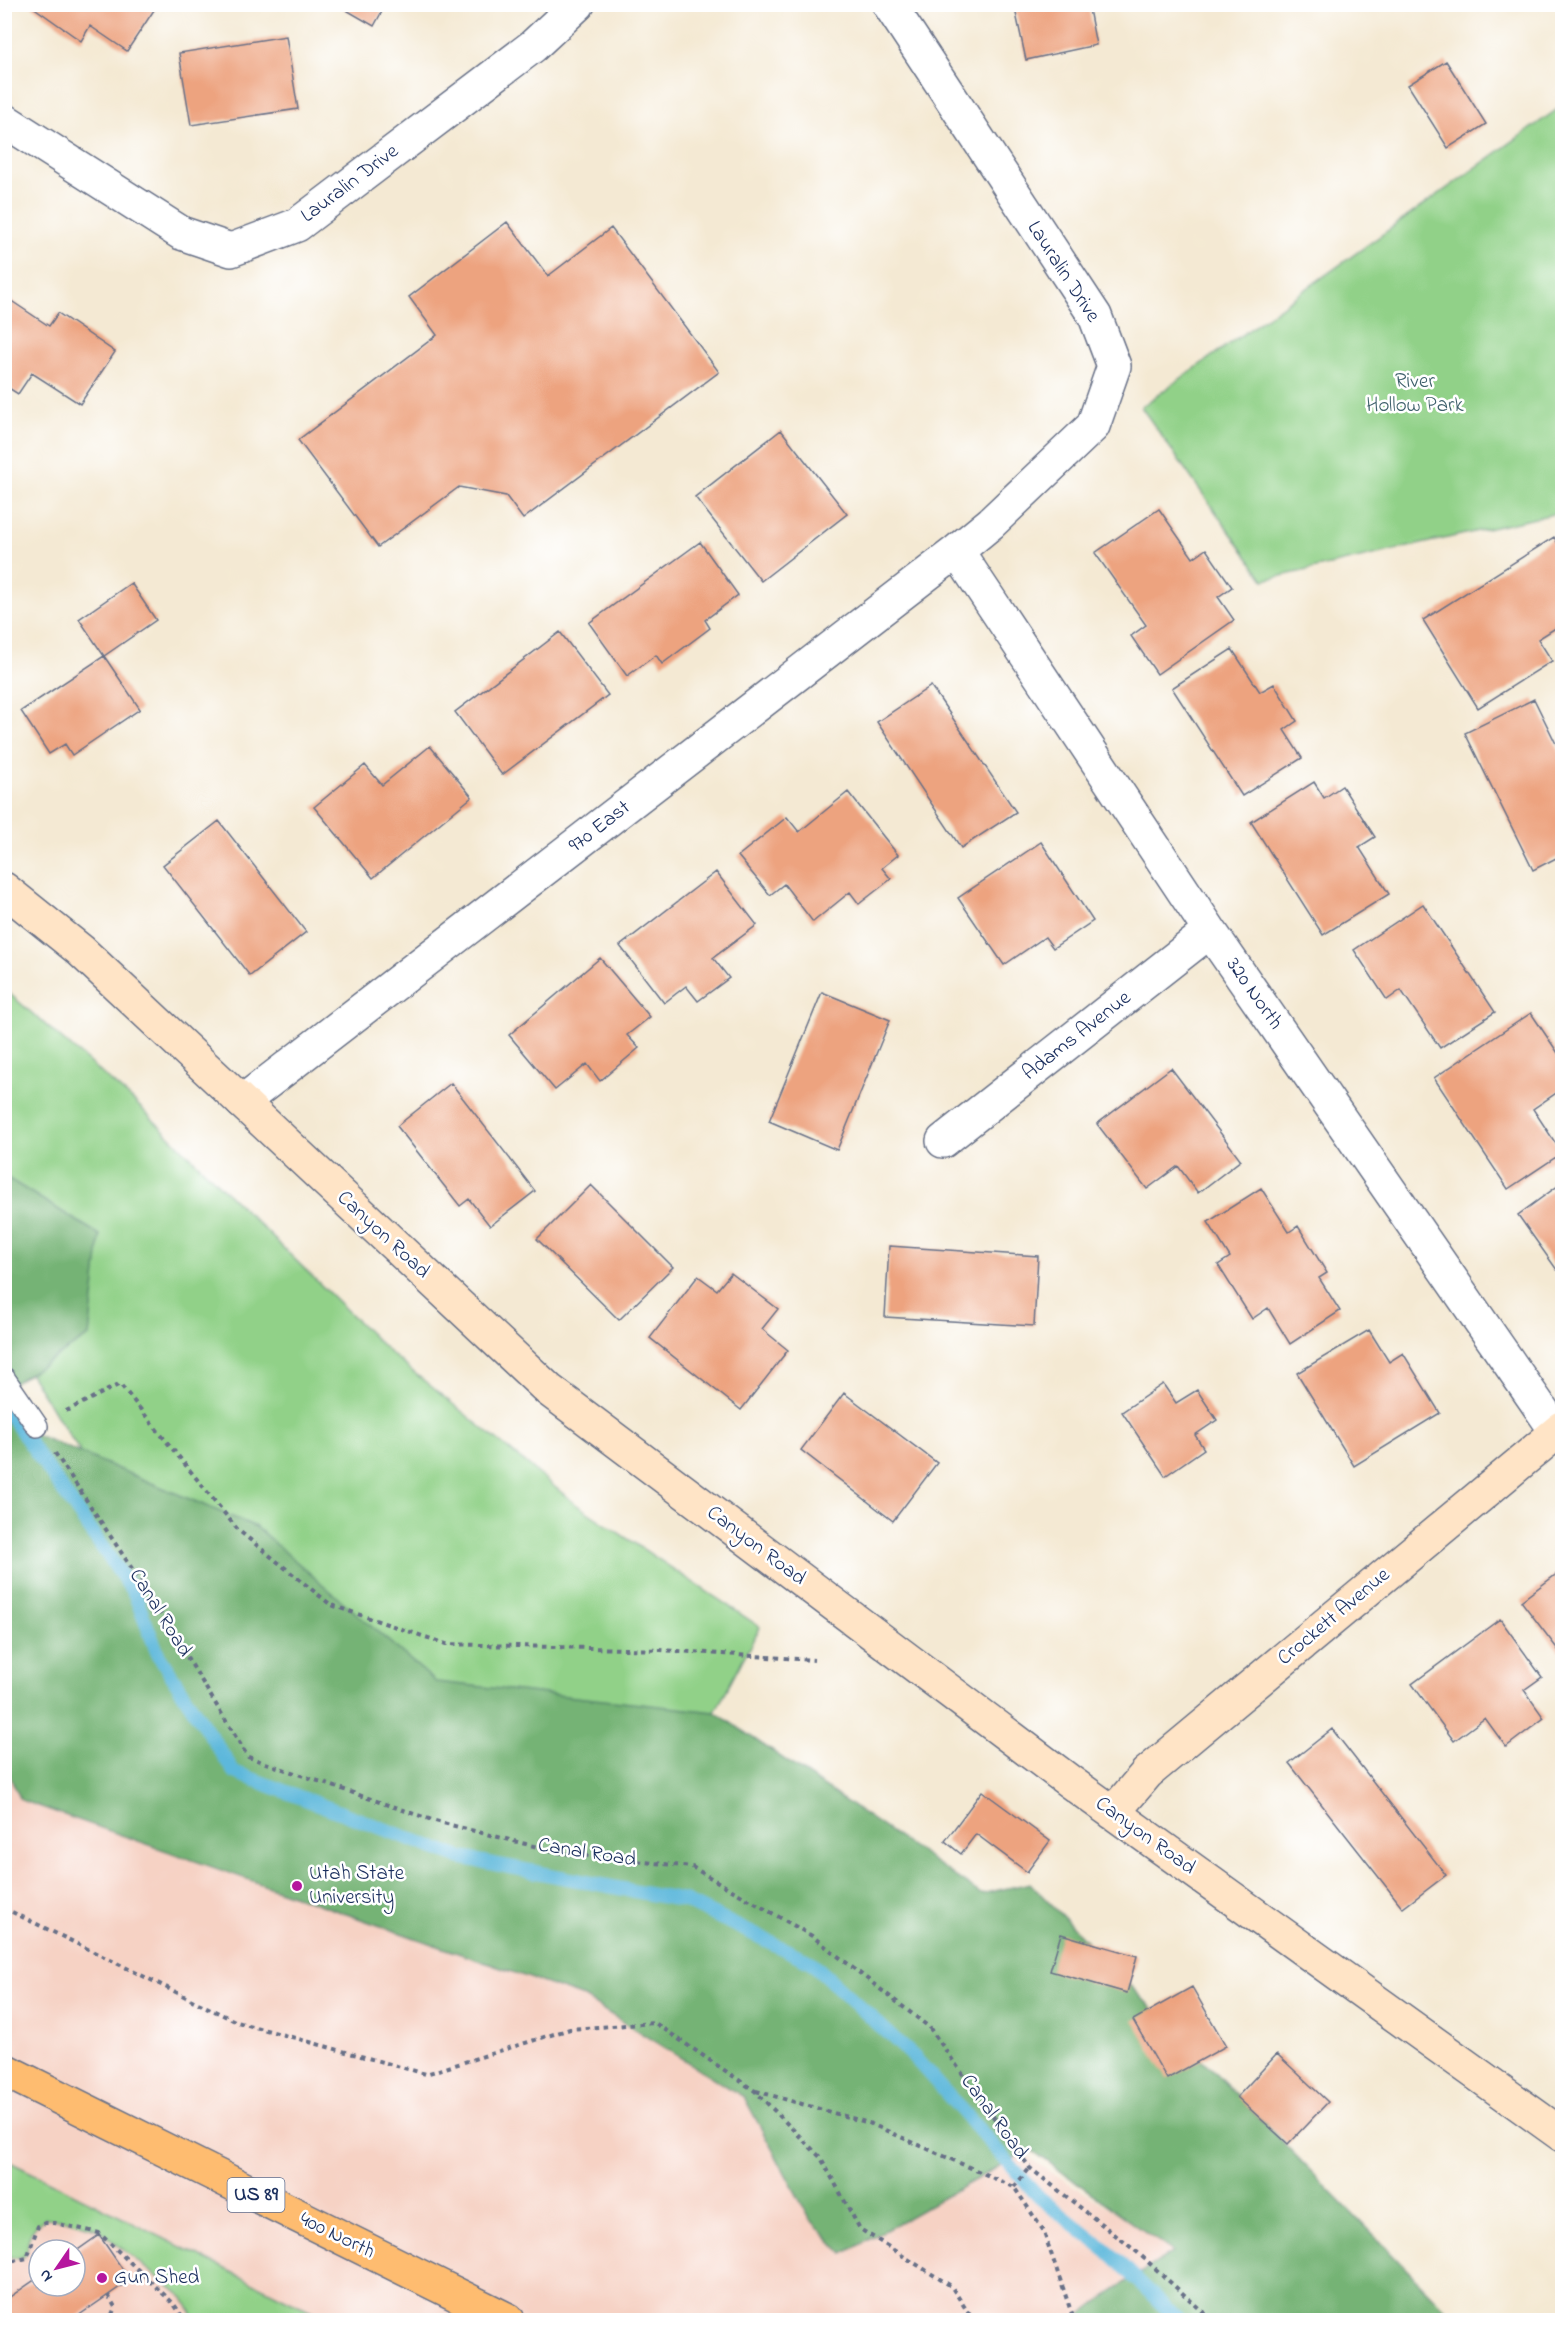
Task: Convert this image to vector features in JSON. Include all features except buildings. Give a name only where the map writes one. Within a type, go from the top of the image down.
[{"type":"main road","name":"400 North","points":[[4,2070],[508,2320]]},
{"type":"street","name":"Lauralin Drive","points":[[4,120],[181,232],[231,250],[297,225],[533,46],[578,4]]},
{"type":"street","name":"Lauralin Drive","points":[[889,4],[1095,316],[1114,366],[1093,426],[991,523],[957,551]]},
{"type":"street","name":"320 North","points":[[957,551],[1210,931],[1560,1430]]},
{"type":"street","name":"970 East","points":[[242,1102],[957,551]]},
{"type":"street","name":"Canyon Road","points":[[4,889],[80,950],[549,1390],[1113,1813],[1563,2135]]},
{"type":"street","name":"Adams Avenue","points":[[943,1141],[1210,931]]},
{"type":"street","name":"Crockett Avenue","points":[[1113,1813],[1147,1773],[1560,1430]]},
{"type":"lane","points":[[4,1378],[37,1426]]},
{"type":"path","points":[[37,1426],[120,1384],[238,1530],[331,1605],[446,1644],[661,1650],[814,1660]]},
{"type":"path","name":"Canal Road","points":[[37,1426],[145,1588],[248,1757],[435,1821],[561,1853],[692,1867],[812,1936],[929,2028],[1030,2168],[1137,2252],[1212,2320]]},
{"type":"path","points":[[4,1908],[237,2022],[426,2074],[570,2029],[655,2024],[755,2091],[821,2158],[860,2229],[951,2286],[973,2320]]},
{"type":"path","points":[[755,2091],[869,2123],[1014,2187],[1043,2230],[1074,2320]]},
{"type":"path","points":[[1014,2187],[1030,2168]]},
{"type":"path","points":[[4,2264],[27,2258],[38,2226],[45,2223],[55,2223],[99,2234],[173,2303],[185,2320]]},
{"type":"path","points":[[108,2295],[115,2307],[110,2320]]},
{"type":"shaded area","name":"Utah State University","points":[[5,1523],[1290,2320],[5,2320]]},
{"type":"green space","name":"River Hollow Park","points":[[1562,106],[1562,512],[1264,580],[1141,407]]},
{"type":"green space","points":[[4,989],[135,1102],[390,1353],[577,1505],[760,1627],[715,1712],[422,1700],[102,1486],[5,1335]]},
{"type":"green space","points":[[4,1176],[100,1235],[89,1336],[5,1389]]},
{"type":"green space","points":[[4,1421],[256,1527],[436,1682],[715,1712],[981,1894],[1030,1883],[1456,2320],[1074,2320],[1111,2292],[1173,2252],[1030,2149],[843,2254],[810,2219],[744,2097],[581,1996],[21,1800],[4,1764]]},
{"type":"green space","points":[[4,2159],[331,2320],[195,2320],[184,2298],[97,2229],[66,2220],[45,2218],[27,2238],[27,2252],[24,2257],[5,2259]]},
{"type":"waterway","points":[[4,1406],[134,1593],[159,1656],[234,1772],[458,1857],[685,1901],[811,1962],[914,2057],[1039,2197],[1113,2256],[1178,2320]]},
{"type":"place","name":"Utah State University","points":[[297,1886]]},
{"type":"place","name":"Gun Shed","points":[[102,2278]]}]
